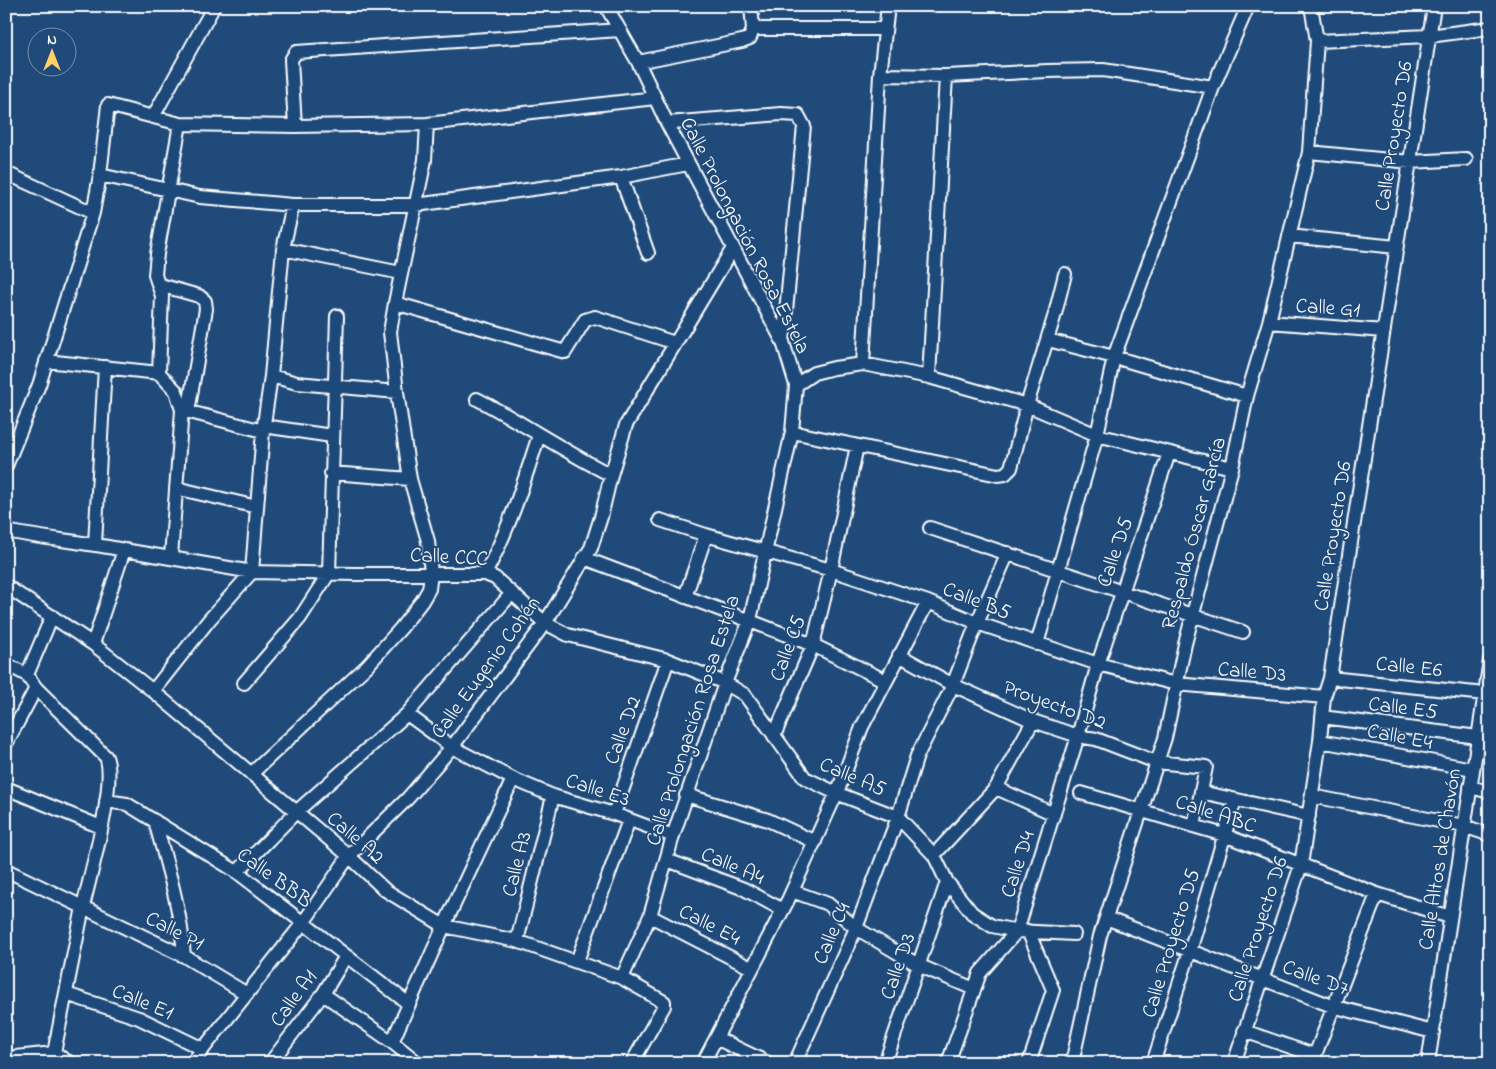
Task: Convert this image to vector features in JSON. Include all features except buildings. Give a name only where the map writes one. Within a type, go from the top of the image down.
[{"type":"street","points":[[153,117],[214,6]]},
{"type":"street","name":"Calle Prolongación Rosa Estela","points":[[606,6],[638,62],[688,164],[783,342],[796,385],[792,432],[750,620],[725,683],[672,836],[667,860],[650,916],[622,978]]},
{"type":"street","points":[[638,62],[750,38],[753,29],[752,6]]},
{"type":"street","points":[[863,364],[880,75],[888,6]]},
{"type":"street","points":[[1037,644],[1097,435],[1114,357],[1214,87],[1248,6]]},
{"type":"street","name":"Respaldo Óscar García","points":[[1072,1063],[1100,936],[1164,738],[1192,615],[1232,468],[1247,396],[1269,322],[1310,152],[1317,41],[1312,6]]},
{"type":"street","name":"Calle Proyecto D6","points":[[1234,1063],[1301,865],[1320,741],[1324,697],[1330,678],[1434,6]]},
{"type":"street","points":[[1317,41],[1429,36],[1490,28]]},
{"type":"street","points":[[753,29],[885,29]]},
{"type":"street","points":[[296,126],[291,60],[296,52],[620,30]]},
{"type":"street","points":[[880,75],[946,76],[1103,70],[1214,87]]},
{"type":"street","points":[[930,377],[946,76]]},
{"type":"street","points":[[6,466],[38,385],[93,213],[100,175],[108,105],[180,124],[296,126],[427,124],[655,98]]},
{"type":"street","points":[[667,123],[781,114],[798,115],[804,126],[783,342]]},
{"type":"street","points":[[159,373],[162,296],[160,285],[155,275],[180,124]]},
{"type":"street","points":[[251,774],[311,719],[378,653],[422,601],[429,589],[431,574],[428,541],[410,479],[390,332],[425,160],[427,124]]},
{"type":"street","points":[[1310,152],[1410,162],[1466,159]]},
{"type":"street","points":[[100,175],[200,197],[292,204],[416,205],[621,177],[688,164]]},
{"type":"street","points":[[6,174],[93,213]]},
{"type":"street","points":[[621,177],[648,253]]},
{"type":"street","points":[[153,691],[209,620],[252,572],[263,428],[271,376],[282,249],[292,204]]},
{"type":"street","points":[[1290,236],[1396,247]]},
{"type":"street","name":"Calle Eugenio Cohén","points":[[192,1063],[303,923],[349,856],[408,798],[452,747],[545,624],[591,548],[626,425],[733,248]]},
{"type":"street","points":[[282,249],[401,274]]},
{"type":"street","points":[[792,432],[998,475],[1005,474],[1011,468],[1065,274]]},
{"type":"street","points":[[160,285],[200,296],[206,300],[206,309],[185,411],[176,488],[171,557]]},
{"type":"street","points":[[395,303],[565,352],[585,320],[595,317],[675,343]]},
{"type":"street","points":[[244,683],[300,618],[329,573],[337,316]]},
{"type":"street","name":"Calle G1","points":[[1269,322],[1384,331]]},
{"type":"street","points":[[1048,340],[1114,357],[1247,396]]},
{"type":"street","points":[[46,360],[159,373],[176,391],[185,411]]},
{"type":"street","points":[[796,385],[814,373],[863,364],[930,377],[1027,406],[1097,435],[1232,468]]},
{"type":"street","points":[[95,544],[105,367]]},
{"type":"street","points":[[271,376],[297,383],[397,392]]},
{"type":"street","points":[[477,399],[611,475]]},
{"type":"street","points":[[185,411],[263,428],[332,436]]},
{"type":"street","points":[[485,574],[497,551],[519,497],[540,435]]},
{"type":"street","name":"Calle C5","points":[[774,736],[813,645],[857,446]]},
{"type":"street","name":"Calle D5","points":[[1098,664],[1169,453]]},
{"type":"street","points":[[331,473],[410,479]]},
{"type":"street","points":[[176,488],[257,507]]},
{"type":"street","name":"Calle B5","points":[[660,520],[764,552],[831,570],[928,602],[977,623],[1098,664],[1176,684]]},
{"type":"street","points":[[930,528],[1243,632]]},
{"type":"street","name":"Calle CCC","points":[[6,531],[39,538],[95,544],[252,572],[485,574],[495,578],[545,624],[568,635],[668,660]]},
{"type":"street","points":[[685,597],[706,535]]},
{"type":"street","points":[[93,644],[124,550]]},
{"type":"street","points":[[953,685],[977,623],[1008,553]]},
{"type":"street","points":[[584,558],[813,645],[886,681]]},
{"type":"street","name":"Calle A2","points":[[6,586],[93,644],[153,691],[349,856],[385,890],[444,926],[517,941],[577,961],[622,978],[665,1004],[632,1063]]},
{"type":"street","points":[[237,872],[296,812],[408,714],[512,593]]},
{"type":"street","points":[[703,1063],[783,910],[836,793],[862,727],[928,602]]},
{"type":"street","points":[[28,674],[52,616]]},
{"type":"street","name":"Proyecto D2","points":[[899,655],[953,685],[1033,721],[1078,736],[1096,739],[1156,762],[1206,767],[1201,792]]},
{"type":"street","name":"Calle A5","points":[[668,660],[725,683],[744,695],[805,778],[836,793],[898,817],[934,854],[947,882],[972,913],[992,926],[1023,931],[1074,934]]},
{"type":"street","name":"Calle D2","points":[[614,814],[668,660]]},
{"type":"street","name":"Calle Altos de Chavón","points":[[1428,1063],[1490,660]]},
{"type":"street","points":[[6,664],[28,674],[36,688],[106,757],[108,764],[106,801],[54,1053]]},
{"type":"street","name":"Calle D4","points":[[948,1063],[980,973],[1023,931],[1054,814],[1098,664]]},
{"type":"street","name":"Calle E6","points":[[1330,678],[1484,694]]},
{"type":"street","name":"Calle D3","points":[[1176,684],[1324,697]]},
{"type":"street","name":"Calle C4","points":[[795,1063],[856,928],[898,817],[917,756],[953,685]]},
{"type":"street","points":[[6,744],[36,688]]},
{"type":"street","name":"Calle E3","points":[[408,714],[452,747],[513,779],[553,796],[614,814],[672,836]]},
{"type":"street","name":"Calle E5","points":[[1322,717],[1478,737]]},
{"type":"street","points":[[934,854],[996,788],[1033,721]]},
{"type":"street","name":"Calle E4","points":[[1320,741],[1473,769]]},
{"type":"street","points":[[392,1042],[513,779]]},
{"type":"street","points":[[1470,787],[1490,792]]},
{"type":"street","points":[[6,788],[101,827]]},
{"type":"street","points":[[996,788],[1054,814]]},
{"type":"street","name":"Calle ABC","points":[[1081,792],[1224,835],[1377,894],[1450,917]]},
{"type":"street","points":[[1194,826],[1201,792],[1309,816]]},
{"type":"street","points":[[686,795],[768,820],[814,842]]},
{"type":"street","name":"Calle A3","points":[[517,941],[553,796]]},
{"type":"street","points":[[1312,796],[1464,826],[1490,835]]},
{"type":"street","name":"Calle Proyecto D5","points":[[1153,1063],[1190,951],[1235,800]]},
{"type":"street","name":"Calle BBB","points":[[106,801],[127,804],[237,872],[409,1004]]},
{"type":"street","points":[[577,961],[629,820]]},
{"type":"street","points":[[155,821],[182,928],[184,956]]},
{"type":"street","name":"Calle A4","points":[[667,860],[744,889],[783,910]]},
{"type":"street","name":"Calle P1","points":[[6,870],[184,956],[247,994]]},
{"type":"street","name":"Calle D3","points":[[885,1063],[947,882]]},
{"type":"street","points":[[792,890],[828,904],[856,928],[918,965],[974,989]]},
{"type":"street","points":[[1244,1032],[1313,1059],[1377,894]]},
{"type":"street","name":"Calle E4","points":[[650,916],[751,968]]},
{"type":"street","name":"Calle D7","points":[[1106,918],[1332,1006],[1433,1032]]},
{"type":"street","points":[[1023,931],[1053,990],[1029,1063]]},
{"type":"street","name":"Calle A1","points":[[271,1062],[322,994],[346,956]]},
{"type":"street","name":"Calle E1","points":[[66,994],[139,1018],[203,1049]]},
{"type":"street","points":[[322,994],[392,1042],[415,1062]]},
{"type":"street","points":[[716,1038],[768,1063]]},
{"type":"street","points":[[6,1058],[54,1053],[70,1063]]}]
